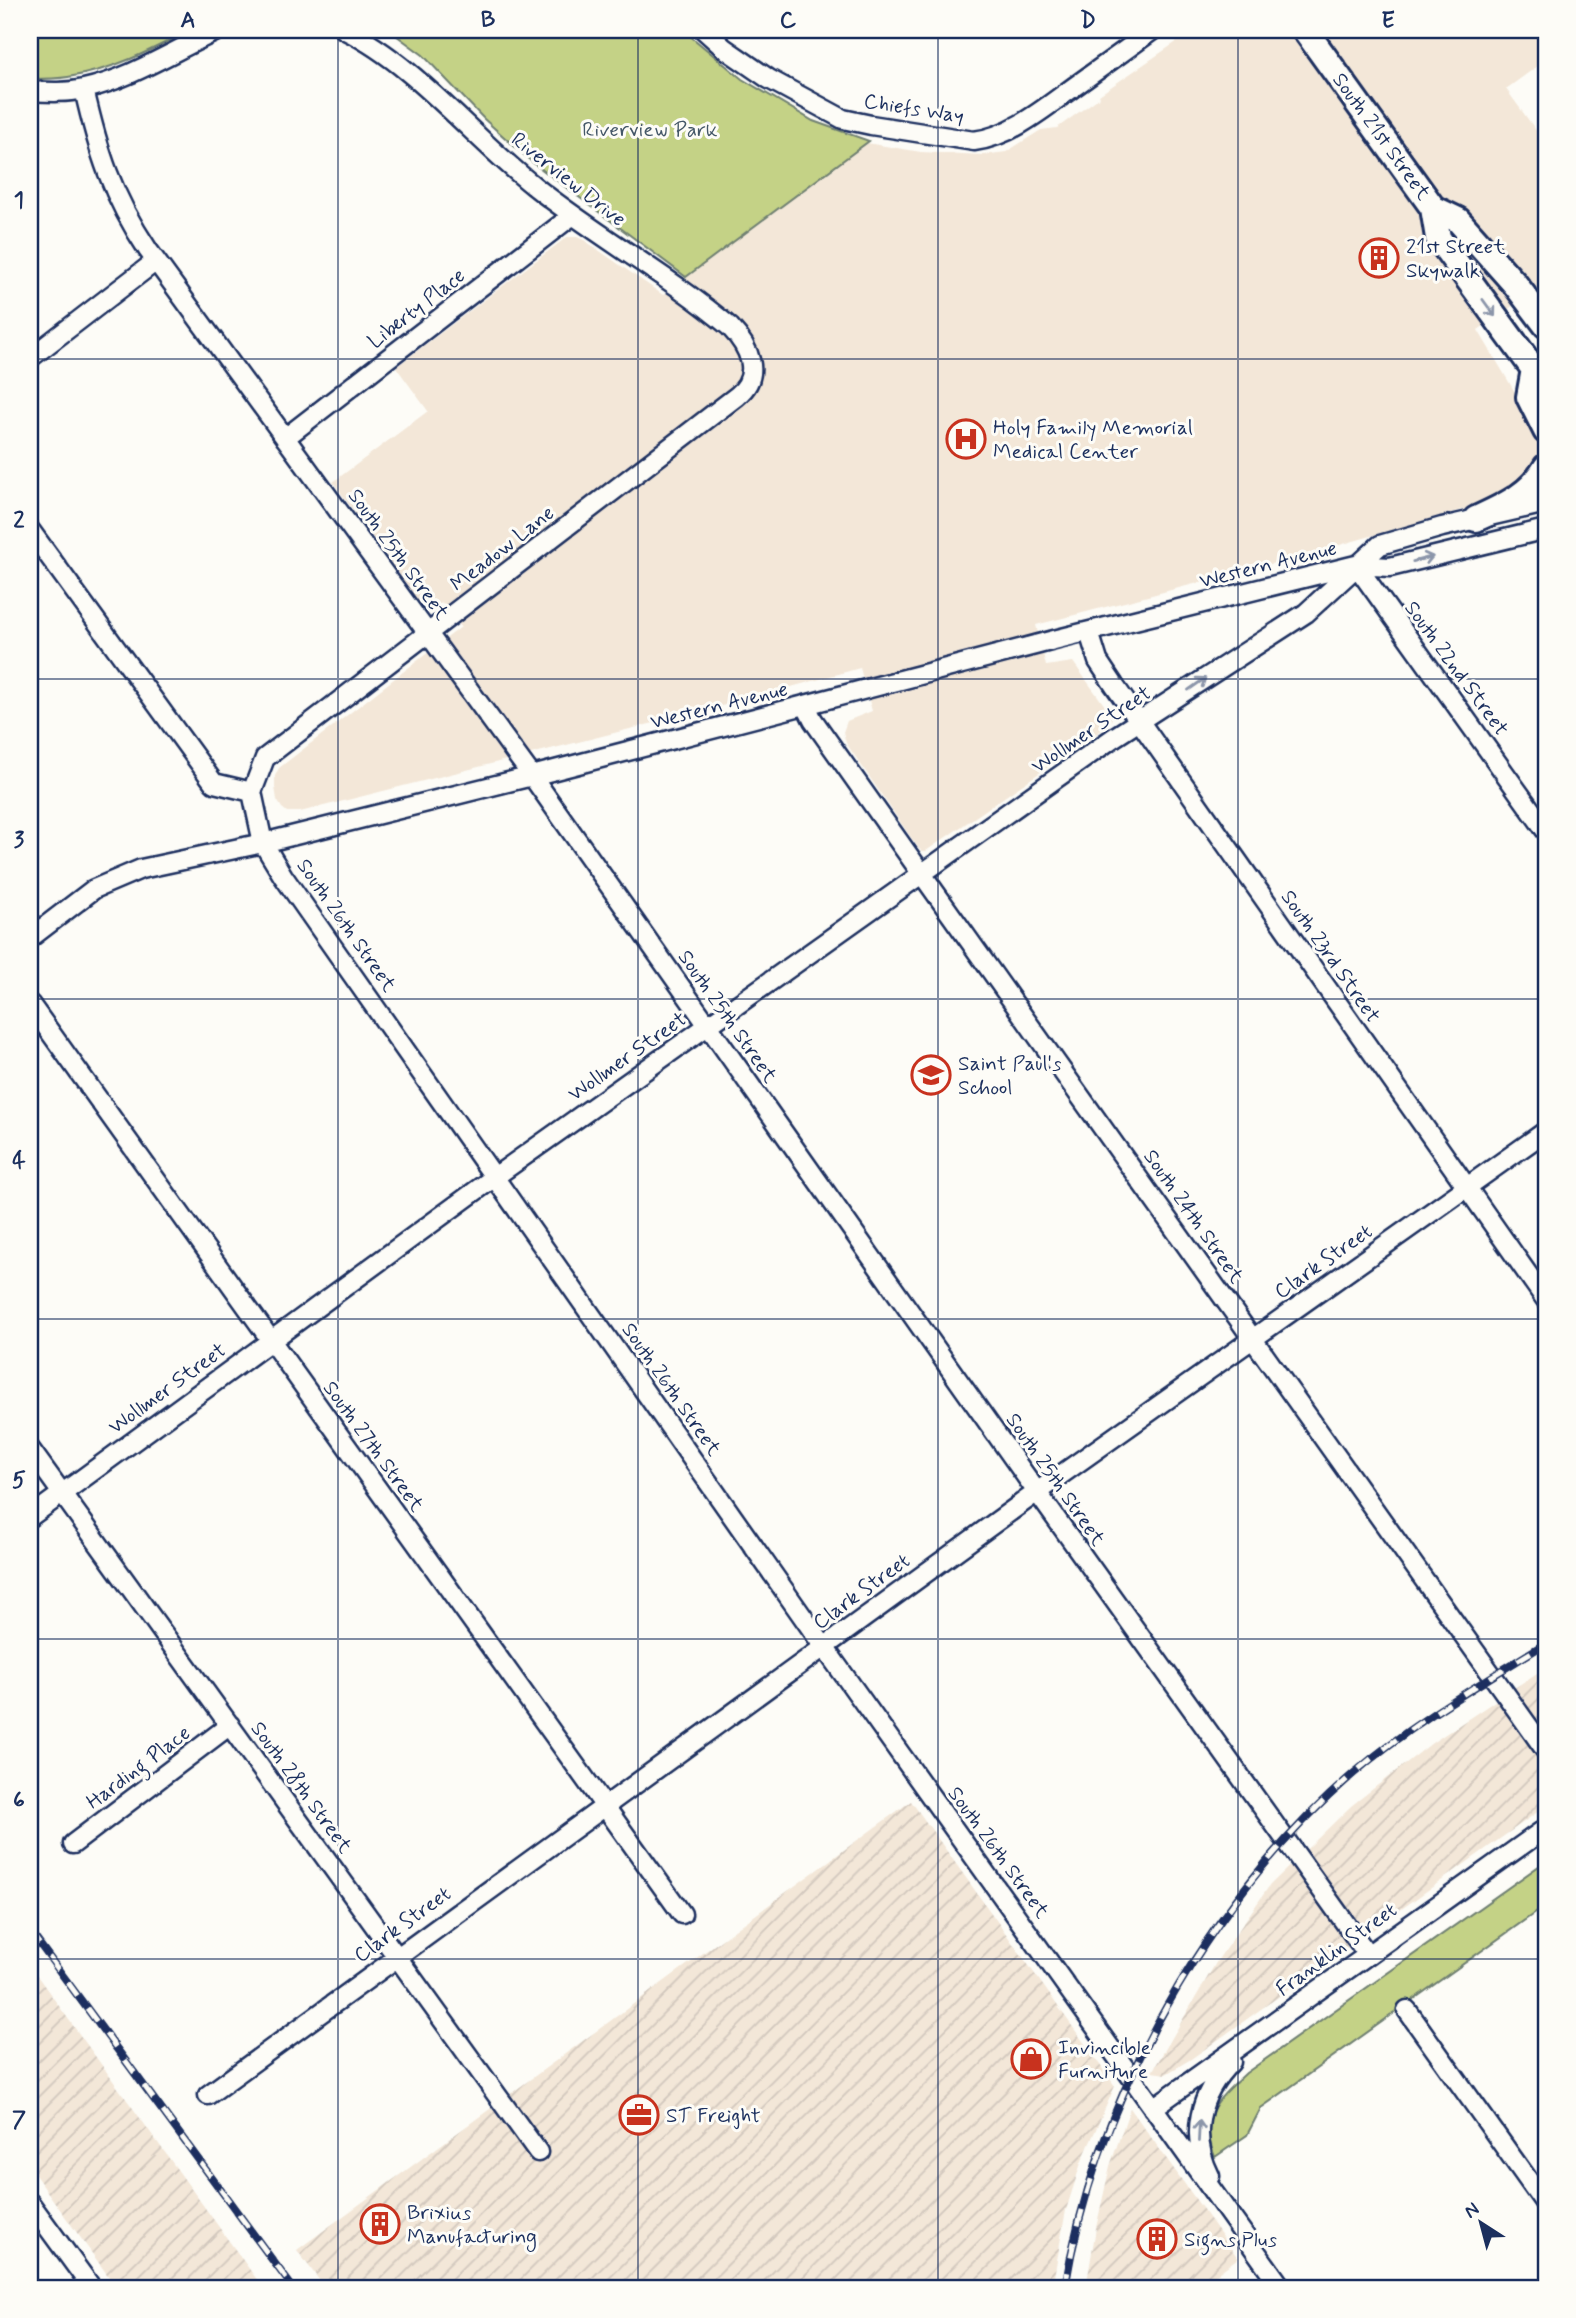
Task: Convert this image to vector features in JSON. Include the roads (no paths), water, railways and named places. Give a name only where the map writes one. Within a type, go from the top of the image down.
[{"type":"main road","name":"South 21st Street","points":[[1305,30],[1433,208],[1438,238],[1540,378]]},
{"type":"main road","name":"South 21st Street","points":[[1433,208],[1458,220],[1515,284],[1546,325]]},
{"type":"main road","points":[[1540,378],[1529,397],[1546,430]]},
{"type":"main road","points":[[1476,519],[1511,502],[1528,490],[1546,467]]},
{"type":"street","points":[[30,91],[84,89],[148,67],[219,30]]},
{"type":"street","name":"Riverview Drive","points":[[345,30],[366,40],[428,90],[532,184],[730,327],[749,353],[751,371]]},
{"type":"street","name":"Chiefs Way","points":[[704,30],[724,48],[769,79],[843,119],[974,141],[1008,130],[1153,30]]},
{"type":"street","name":"South 25th Street","points":[[84,89],[104,169],[124,212],[156,261],[532,776],[1037,1492],[1368,1955]]},
{"type":"street","name":"Liberty Place","points":[[285,438],[573,215]]},
{"type":"street","points":[[30,358],[156,261]]},
{"type":"street","name":"Meadow Lane","points":[[252,792],[265,758],[737,396],[749,385],[751,371]]},
{"type":"street","name":"Western Avenue","points":[[1356,565],[1374,549],[1391,540],[1546,503]]},
{"type":"street","name":"Western Avenue","points":[[30,938],[94,889],[141,869],[263,843],[532,776],[1356,565],[1390,567],[1546,529]]},
{"type":"street","points":[[30,530],[214,783],[252,792]]},
{"type":"street","name":"Wollmer Street","points":[[30,1517],[496,1176],[1113,738],[1306,613],[1356,565]]},
{"type":"street","name":"South 22nd Street","points":[[1356,565],[1546,831]]},
{"type":"street","name":"South 23rd Street","points":[[1089,632],[1100,665],[1546,1300]]},
{"type":"street","name":"South 24th Street","points":[[806,706],[813,720],[922,874],[1546,1751]]},
{"type":"street","name":"South 26th Street","points":[[252,792],[263,843],[283,876],[824,1647],[1282,2288]]},
{"type":"street","name":"South 27th Street","points":[[30,1004],[682,1913]]},
{"type":"street","name":"Clark Street","points":[[208,2095],[1037,1492],[1546,1131]]},
{"type":"street","name":"South 28th Street","points":[[30,1449],[538,2152]]},
{"type":"street","name":"Harding Place","points":[[73,1844],[230,1725]]},
{"type":"street","name":"Franklin Street","points":[[1153,2108],[1546,1828]]},
{"type":"street","points":[[1407,2010],[1546,2205]]},
{"type":"street","points":[[1231,2217],[1203,2163],[1198,2132],[1202,2105],[1220,2072],[1259,2033]]},
{"type":"street","points":[[30,2203],[92,2288]]},
{"type":"railway","points":[[1065,2288],[1080,2217],[1103,2145],[1132,2075],[1166,2007],[1206,1942],[1251,1881],[1300,1824],[1376,1755],[1447,1705],[1546,1643]]},
{"type":"railway","points":[[30,1931],[293,2288]]},
{"type":"place","name":"21st Street Skywalk","points":[[1379,258]]},
{"type":"place","name":"Holy Family Memorial Medical Center","points":[[966,439]]},
{"type":"place","name":"Saint Paul's School","points":[[931,1075]]},
{"type":"place","name":"Invincible Furniture","points":[[1031,2059]]},
{"type":"place","name":"ST Freight","points":[[639,2115]]},
{"type":"place","name":"Brixius Manufacturing","points":[[380,2224]]},
{"type":"place","name":"Signs Plus","points":[[1157,2239]]},
{"type":"park label","name":"Riverview Park","points":[[650,129]]}]
